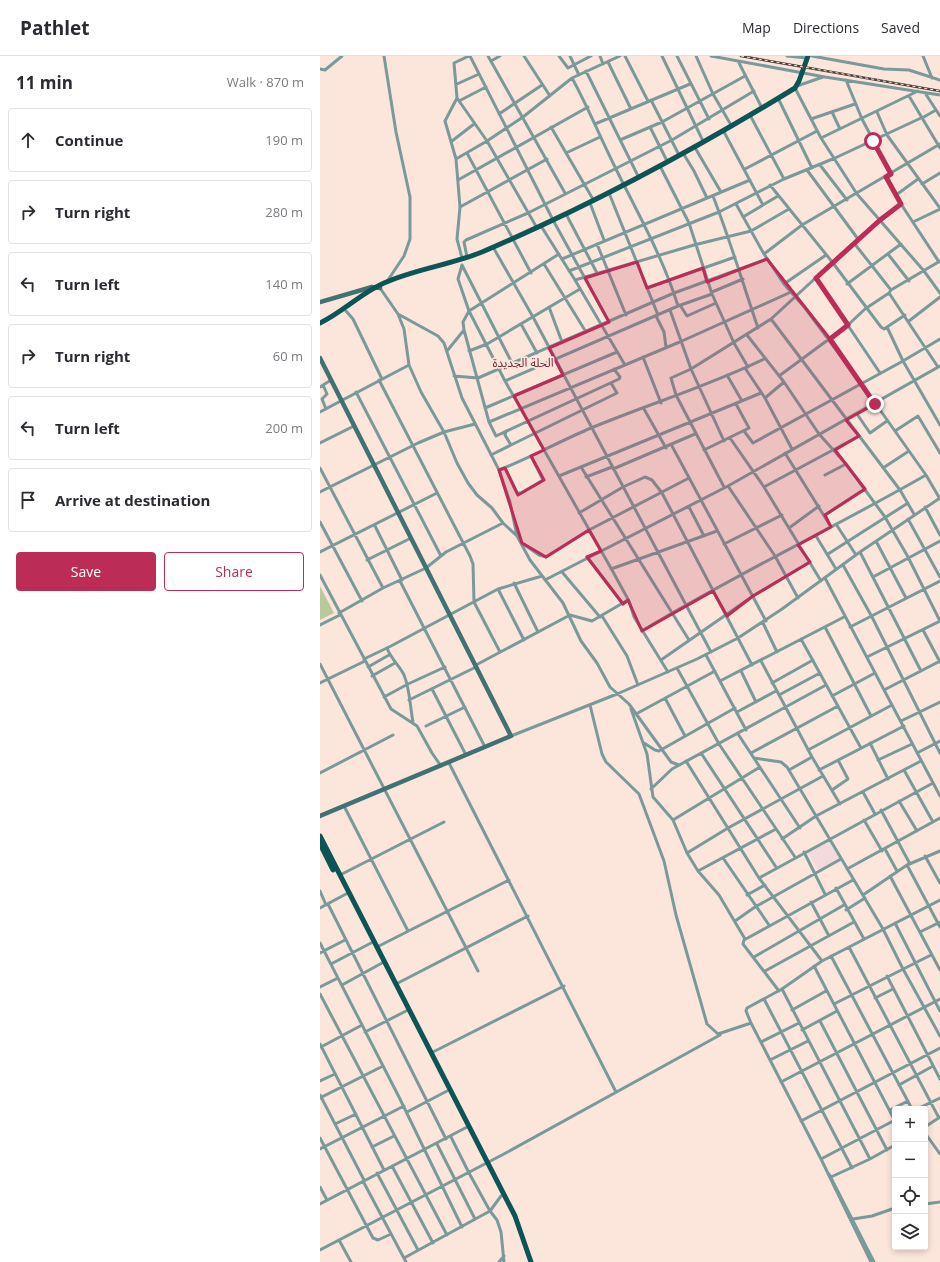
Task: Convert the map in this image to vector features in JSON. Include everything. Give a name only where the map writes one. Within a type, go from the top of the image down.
[{"type":"main road","points":[[322,323],[382,285],[493,247],[592,202],[639,178],[796,87],[809,57]]},
{"type":"main road","points":[[322,323],[346,311],[382,285]]},
{"type":"main road","points":[[320,836],[431,1053],[467,1127],[517,1221],[531,1262]]},
{"type":"main road","points":[[320,844],[322,853],[346,894],[467,1127]]},
{"type":"main road","points":[[486,1164],[519,1233],[528,1262]]},
{"type":"street","points":[[320,69],[325,70],[342,56]]},
{"type":"street","points":[[320,302],[382,285],[404,256],[410,238],[410,197],[396,132],[384,56]]},
{"type":"street","points":[[476,56],[454,63],[458,99],[487,141],[528,213],[559,254],[625,365]]},
{"type":"street","points":[[488,56],[535,137],[565,193]]},
{"type":"street","points":[[491,60],[500,56]]},
{"type":"street","points":[[524,56],[550,96]]},
{"type":"street","points":[[559,56],[566,67],[574,65],[591,56]]},
{"type":"street","points":[[570,56],[579,75]]},
{"type":"street","points":[[600,56],[603,64]]},
{"type":"street","points":[[456,159],[487,141],[523,117],[572,78],[620,56]]},
{"type":"street","points":[[625,56],[672,140],[694,171],[707,198]]},
{"type":"street","points":[[662,56],[686,108],[704,141]]},
{"type":"street","points":[[676,56],[709,119]]},
{"type":"street","points":[[696,56],[713,94],[731,125]]},
{"type":"street","points":[[711,56],[825,77],[925,93],[940,94]]},
{"type":"street","points":[[787,56],[809,57],[884,69],[909,70],[940,80]]},
{"type":"street","points":[[923,56],[932,78]]},
{"type":"street","points":[[470,57],[553,220],[609,322]]},
{"type":"street","points":[[738,61],[762,108]]},
{"type":"street","points":[[608,62],[630,109]]},
{"type":"street","points":[[586,71],[639,178]]},
{"type":"street","points":[[457,84],[479,74]]},
{"type":"street","points":[[620,140],[662,122],[745,76]]},
{"type":"street","points":[[825,77],[796,87],[817,131],[836,158],[857,194],[924,271],[940,293]]},
{"type":"street","points":[[572,78],[588,107],[600,137],[624,186],[652,239],[679,306],[687,316],[716,303]]},
{"type":"street","points":[[846,80],[862,119],[891,174]]},
{"type":"street","points":[[595,124],[690,84]]},
{"type":"street","points":[[499,114],[542,85]]},
{"type":"street","points":[[463,258],[457,234],[460,207],[456,159],[446,121],[458,99],[486,88]]},
{"type":"street","points":[[668,672],[634,617],[628,600],[505,381],[469,311],[458,279],[463,258],[464,241],[528,213],[584,183],[672,140],[754,91]]},
{"type":"street","points":[[821,138],[918,91]]},
{"type":"street","points":[[925,93],[940,116]]},
{"type":"street","points":[[764,254],[802,225],[939,146],[909,96]]},
{"type":"street","points":[[778,98],[812,168]]},
{"type":"street","points":[[811,119],[855,104]]},
{"type":"street","points":[[458,180],[588,107]]},
{"type":"street","points":[[569,271],[719,212],[770,185],[836,158],[936,110]]},
{"type":"street","points":[[832,112],[840,129]]},
{"type":"street","points":[[877,112],[887,134],[940,209],[913,222]]},
{"type":"street","points":[[750,115],[784,179]]},
{"type":"street","points":[[452,141],[474,124]]},
{"type":"street","points":[[551,127],[584,183],[592,202],[604,240]]},
{"type":"street","points":[[650,127],[667,162]]},
{"type":"street","points":[[723,130],[763,205]]},
{"type":"street","points":[[745,169],[799,142],[817,131]]},
{"type":"street","points":[[566,153],[600,137]]},
{"type":"street","points":[[694,146],[721,192]]},
{"type":"street","points":[[467,152],[512,239],[531,272]]},
{"type":"street","points":[[460,207],[547,159]]},
{"type":"street","points":[[820,165],[846,200]]},
{"type":"street","points":[[660,166],[689,224],[707,282],[734,343],[781,426],[792,449]]},
{"type":"street","points":[[806,170],[833,208],[858,239]]},
{"type":"street","points":[[922,184],[940,173]]},
{"type":"street","points":[[779,376],[848,325],[865,308],[940,262],[901,204],[886,177]]},
{"type":"street","points":[[896,195],[918,179]]},
{"type":"street","points":[[562,259],[604,240],[750,180]]},
{"type":"street","points":[[770,185],[833,263],[847,284],[881,327],[884,329],[905,315]]},
{"type":"street","points":[[609,193],[653,302],[664,332],[666,347]]},
{"type":"street","points":[[713,196],[738,269],[743,279],[758,328]]},
{"type":"street","points":[[743,217],[778,196]]},
{"type":"street","points":[[935,201],[940,198]]},
{"type":"street","points":[[320,816],[511,736],[617,694],[706,655],[764,622],[860,552],[914,514],[940,498],[926,475],[830,339],[784,284],[764,254],[736,204]]},
{"type":"street","points":[[724,487],[676,395],[671,378],[692,369],[771,319],[858,239],[901,204]]},
{"type":"street","points":[[575,280],[694,244],[751,231],[789,209]]},
{"type":"street","points":[[566,214],[597,273]]},
{"type":"street","points":[[854,243],[872,265],[940,372]]},
{"type":"street","points":[[597,244],[626,315]]},
{"type":"street","points":[[847,284],[901,244]]},
{"type":"street","points":[[493,247],[533,316],[633,508],[711,652]]},
{"type":"street","points":[[559,254],[469,311],[463,322],[469,352],[478,378],[489,422],[495,436],[576,400],[620,378],[614,369]]},
{"type":"street","points":[[888,254],[909,281]]},
{"type":"street","points":[[784,284],[826,255]]},
{"type":"street","points":[[647,288],[735,257]]},
{"type":"street","points":[[454,376],[478,378],[674,293],[767,259]]},
{"type":"street","points":[[462,264],[512,363]]},
{"type":"street","points":[[544,264],[566,297],[586,332]]},
{"type":"street","points":[[816,278],[880,373]]},
{"type":"street","points":[[505,381],[743,279]]},
{"type":"street","points":[[382,285],[398,314],[404,329],[409,365],[431,413],[444,432],[457,463],[468,483],[477,495],[492,508],[503,524],[517,536],[522,543],[525,552],[563,603],[585,649],[597,663],[607,682],[617,694],[624,698],[629,704],[670,762],[679,765]]},
{"type":"street","points":[[469,352],[487,344],[580,289]]},
{"type":"street","points":[[489,422],[682,341],[791,292]]},
{"type":"street","points":[[909,321],[940,297]]},
{"type":"street","points":[[549,307],[562,342]]},
{"type":"street","points":[[670,310],[692,369],[724,441]]},
{"type":"street","points":[[346,311],[357,327],[413,445],[464,544],[473,564],[474,602],[500,652]]},
{"type":"street","points":[[398,314],[438,336],[444,343],[454,376],[475,424],[499,470],[510,502],[517,536]]},
{"type":"street","points":[[771,319],[802,358],[846,420],[900,490],[914,514]]},
{"type":"street","points":[[521,324],[537,353]]},
{"type":"street","points":[[887,327],[903,361],[940,425]]},
{"type":"street","points":[[447,351],[464,330]]},
{"type":"street","points":[[747,335],[764,359],[784,382],[819,434],[835,450],[885,517],[908,557],[940,621],[887,649],[867,657]]},
{"type":"street","points":[[744,431],[753,442],[806,414],[861,382],[903,361],[940,339]]},
{"type":"street","points":[[485,408],[617,352]]},
{"type":"street","points":[[643,357],[661,402]]},
{"type":"street","points":[[320,358],[511,736]]},
{"type":"street","points":[[499,470],[591,428],[644,409],[676,395],[700,388],[764,359]]},
{"type":"street","points":[[320,412],[409,365]]},
{"type":"street","points":[[546,580],[728,486],[938,367]]},
{"type":"street","points":[[727,376],[742,401]]},
{"type":"street","points":[[328,394],[322,386],[331,380]]},
{"type":"street","points":[[765,398],[784,382]]},
{"type":"street","points":[[491,455],[617,394],[611,383]]},
{"type":"street","points":[[326,409],[322,399],[336,389]]},
{"type":"street","points":[[356,392],[441,556]]},
{"type":"street","points":[[559,476],[761,393]]},
{"type":"street","points":[[704,450],[744,431],[749,427],[736,404]]},
{"type":"street","points":[[644,409],[666,448]]},
{"type":"street","points":[[857,414],[870,433],[887,421]]},
{"type":"street","points":[[895,431],[918,416],[940,453]]},
{"type":"street","points":[[320,492],[413,445],[444,432],[475,424]]},
{"type":"street","points":[[320,443],[354,426]]},
{"type":"street","points":[[506,431],[505,435],[511,444]]},
{"type":"street","points":[[586,477],[672,446],[695,434]]},
{"type":"street","points":[[764,487],[859,436]]},
{"type":"street","points":[[730,438],[782,515],[798,545],[821,581]]},
{"type":"street","points":[[672,446],[753,596],[777,652]]},
{"type":"street","points":[[883,468],[909,451]]},
{"type":"street","points":[[785,453],[825,515],[831,527]]},
{"type":"street","points":[[504,468],[517,493],[520,494],[543,480],[531,456]]},
{"type":"street","points":[[825,475],[846,464]]},
{"type":"street","points":[[581,467],[689,640]]},
{"type":"street","points":[[320,468],[383,588]]},
{"type":"street","points":[[642,631],[775,556],[816,536],[926,475]]},
{"type":"street","points":[[579,513],[623,487],[645,477],[652,480],[662,493],[674,515],[752,665]]},
{"type":"street","points":[[522,543],[539,555],[546,557],[589,530],[689,478]]},
{"type":"street","points":[[728,486],[775,556],[798,598]]},
{"type":"street","points":[[825,515],[864,489]]},
{"type":"street","points":[[320,552],[375,526],[437,493]]},
{"type":"street","points":[[828,554],[908,502]]},
{"type":"street","points":[[789,528],[819,506]]},
{"type":"street","points":[[689,507],[704,536]]},
{"type":"street","points":[[925,507],[940,535]]},
{"type":"street","points":[[724,544],[782,515]]},
{"type":"street","points":[[908,519],[940,577]]},
{"type":"street","points":[[320,522],[362,601]]},
{"type":"street","points":[[320,625],[383,588],[426,568],[441,556],[503,524]]},
{"type":"street","points":[[836,524],[856,555]]},
{"type":"street","points":[[375,526],[424,629],[445,667],[485,747]]},
{"type":"street","points":[[611,569],[717,531]]},
{"type":"street","points":[[816,536],[836,569]]},
{"type":"street","points":[[367,560],[411,538]]},
{"type":"street","points":[[876,541],[906,598]]},
{"type":"street","points":[[873,576],[924,548],[940,541]]},
{"type":"street","points":[[860,552],[921,671]]},
{"type":"street","points":[[587,558],[623,604]]},
{"type":"street","points":[[661,660],[727,616],[753,596],[810,562]]},
{"type":"street","points":[[843,565],[872,617],[940,753]]},
{"type":"street","points":[[562,572],[601,617],[627,656],[638,685]]},
{"type":"street","points":[[320,575],[384,697],[395,713],[413,722]]},
{"type":"street","points":[[320,683],[498,589],[514,583],[542,576]]},
{"type":"street","points":[[825,578],[844,617],[867,657],[940,796]]},
{"type":"street","points":[[850,627],[940,581]]},
{"type":"street","points":[[514,583],[538,632]]},
{"type":"street","points":[[498,589],[524,640]]},
{"type":"street","points":[[409,700],[476,666],[570,615],[590,622],[628,600]]},
{"type":"street","points":[[720,681],[844,617]]},
{"type":"street","points":[[825,627],[871,716]]},
{"type":"street","points":[[884,690],[940,661],[923,630]]},
{"type":"street","points":[[801,639],[861,748]]},
{"type":"street","points":[[387,648],[389,655],[400,668],[408,684],[413,722],[441,766]]},
{"type":"street","points":[[368,667],[389,655]]},
{"type":"street","points":[[706,655],[746,730]]},
{"type":"street","points":[[772,683],[813,660]]},
{"type":"street","points":[[761,661],[819,770],[840,804]]},
{"type":"street","points":[[372,676],[395,663]]},
{"type":"street","points":[[320,664],[365,750],[409,840],[478,971]]},
{"type":"street","points":[[384,697],[445,667]]},
{"type":"street","points":[[677,668],[719,744],[794,857]]},
{"type":"street","points":[[636,714],[715,671]]},
{"type":"street","points":[[741,671],[756,702]]},
{"type":"street","points":[[779,696],[820,673]]},
{"type":"street","points":[[832,696],[875,673]]},
{"type":"street","points":[[651,789],[668,772],[679,765],[746,730],[826,685]]},
{"type":"street","points":[[432,689],[466,755]]},
{"type":"street","points":[[737,712],[776,691]]},
{"type":"street","points":[[665,698],[685,736]]},
{"type":"street","points":[[901,721],[940,703]]},
{"type":"street","points":[[629,704],[647,754],[651,789],[655,800],[673,820],[687,853],[698,871],[719,896],[745,939]]},
{"type":"street","points":[[590,705],[602,754],[606,762],[638,794],[667,870],[676,914],[707,1024],[714,1032],[721,1034]]},
{"type":"street","points":[[808,750],[892,705]]},
{"type":"street","points":[[751,753],[838,706]]},
{"type":"street","points":[[426,726],[465,707]]},
{"type":"street","points":[[644,743],[655,750],[661,750],[735,708]]},
{"type":"street","points":[[819,770],[904,726]]},
{"type":"street","points":[[738,734],[800,828]]},
{"type":"street","points":[[320,774],[393,735]]},
{"type":"street","points":[[917,753],[940,741]]},
{"type":"street","points":[[870,743],[888,779]]},
{"type":"street","points":[[878,760],[912,744]]},
{"type":"street","points":[[701,753],[776,868]]},
{"type":"street","points":[[789,770],[812,756]]},
{"type":"street","points":[[754,758],[783,763],[789,770],[883,929],[940,1036]]},
{"type":"street","points":[[832,790],[848,779],[838,760]]},
{"type":"street","points":[[686,761],[760,878],[822,961]]},
{"type":"street","points":[[782,839],[816,816],[921,761]]},
{"type":"street","points":[[449,763],[564,986],[616,1092]]},
{"type":"street","points":[[673,820],[760,767]]},
{"type":"street","points":[[904,770],[933,822]]},
{"type":"street","points":[[687,853],[744,818],[823,776]]},
{"type":"street","points":[[760,878],[794,857],[933,782]]},
{"type":"street","points":[[863,792],[875,814]]},
{"type":"street","points":[[899,800],[917,831]]},
{"type":"street","points":[[344,806],[408,931]]},
{"type":"street","points":[[881,810],[899,841],[929,905],[939,922],[940,927]]},
{"type":"street","points":[[848,869],[940,818]]},
{"type":"street","points":[[864,820],[896,871]]},
{"type":"street","points":[[340,875],[444,822]]},
{"type":"street","points":[[698,871],[776,829]]},
{"type":"street","points":[[846,910],[896,871],[926,856],[940,851]]},
{"type":"street","points":[[804,852],[825,894]]},
{"type":"street","points":[[926,856],[940,883]]},
{"type":"street","points":[[724,858],[755,907],[769,925]]},
{"type":"street","points":[[735,921],[755,907],[841,858]]},
{"type":"street","points":[[890,876],[931,955],[938,962],[940,970]]},
{"type":"street","points":[[376,948],[509,880]]},
{"type":"street","points":[[853,880],[769,925],[745,939],[743,944],[781,990],[870,1159]]},
{"type":"street","points":[[747,895],[765,885]]},
{"type":"street","points":[[836,888],[846,910],[864,939]]},
{"type":"street","points":[[320,891],[446,1139]]},
{"type":"street","points":[[320,908],[346,894]]},
{"type":"street","points":[[871,1262],[828,1172],[751,1023],[746,1010],[781,990],[822,961],[940,900]]},
{"type":"street","points":[[811,902],[829,936]]},
{"type":"street","points":[[754,957],[844,905]]},
{"type":"street","points":[[396,984],[528,916]]},
{"type":"street","points":[[765,971],[854,922]]},
{"type":"street","points":[[920,932],[939,922]]},
{"type":"street","points":[[894,923],[940,1011]]},
{"type":"street","points":[[320,953],[345,940]]},
{"type":"street","points":[[320,943],[404,1106],[441,1187],[462,1227]]},
{"type":"street","points":[[331,964],[371,943]]},
{"type":"street","points":[[849,947],[868,986],[939,1117],[928,1125]]},
{"type":"street","points":[[834,1004],[931,955]]},
{"type":"street","points":[[831,956],[910,1106]]},
{"type":"street","points":[[342,985],[382,963]]},
{"type":"street","points":[[814,966],[892,1114]]},
{"type":"street","points":[[887,976],[940,1079]]},
{"type":"street","points":[[320,988],[338,978]]},
{"type":"street","points":[[431,1053],[564,986]]},
{"type":"street","points":[[875,998],[893,989]]},
{"type":"street","points":[[792,1010],[826,991]]},
{"type":"street","points":[[320,994],[447,1235]]},
{"type":"street","points":[[781,1082],[940,998]]},
{"type":"street","points":[[764,999],[852,1168]]},
{"type":"street","points":[[365,1032],[406,1011]]},
{"type":"street","points":[[802,1030],[837,1011]]},
{"type":"street","points":[[820,1021],[858,1091],[887,1150]]},
{"type":"street","points":[[320,1250],[486,1164],[721,1034],[751,1023]]},
{"type":"street","points":[[761,1042],[799,1023]]},
{"type":"street","points":[[362,1025],[321,1046],[384,1170]]},
{"type":"street","points":[[770,1060],[808,1041]]},
{"type":"street","points":[[802,1121],[839,1100],[940,1048]]},
{"type":"street","points":[[383,1066],[320,1096],[406,1262]]},
{"type":"street","points":[[899,1085],[933,1066]]},
{"type":"street","points":[[320,1081],[335,1074]]},
{"type":"street","points":[[407,1112],[447,1091]]},
{"type":"street","points":[[923,1106],[940,1098]]},
{"type":"street","points":[[890,1110],[908,1101]]},
{"type":"street","points":[[320,1149],[404,1106]]},
{"type":"street","points":[[335,1124],[356,1114]]},
{"type":"street","points":[[821,1159],[892,1122]]},
{"type":"street","points":[[320,1204],[406,1158],[451,1137],[467,1127]]},
{"type":"street","points":[[372,1147],[394,1136]]},
{"type":"street","points":[[451,1137],[468,1173],[500,1227],[504,1262]]},
{"type":"street","points":[[320,1138],[375,1240],[391,1234]]},
{"type":"street","points":[[928,1138],[940,1154]]},
{"type":"street","points":[[437,1144],[475,1219]]},
{"type":"street","points":[[830,1177],[852,1168],[892,1147]]},
{"type":"street","points":[[392,1166],[432,1243]]},
{"type":"street","points":[[377,1173],[418,1250]]},
{"type":"street","points":[[830,1177],[874,1262]]},
{"type":"street","points":[[320,1187],[327,1200]]},
{"type":"street","points":[[404,1258],[490,1211],[501,1196]]},
{"type":"street","points":[[928,1204],[940,1202]]},
{"type":"street","points":[[853,1219],[872,1216],[892,1209]]},
{"type":"street","points":[[339,1240],[351,1262]]},
{"type":"street","points":[[499,1262],[504,1256]]},
{"type":"highlighted area","points":[[767,259],[830,339],[875,404],[846,420],[859,436],[835,450],[865,489],[825,515],[831,527],[798,545],[810,562],[753,596],[727,616],[713,591],[642,631],[628,600],[623,604],[587,557],[601,551],[589,530],[546,557],[522,543],[499,470],[505,468],[518,495],[544,480],[531,456],[544,450],[514,396],[563,375],[549,348],[609,322],[585,278],[637,262],[647,288],[703,268],[707,282]]},
{"type":"shaded area","points":[[829,840],[840,859],[819,871],[808,853]]},
{"type":"green space","points":[[320,586],[334,613],[320,620]]},
{"type":"railway","points":[[741,56],[940,91]]},
{"type":"district","name":"الحلة الجديدة","points":[[523,362]]},
{"type":"route","points":[[873,141],[891,174],[886,177],[901,204],[858,239],[816,278],[848,325],[830,339],[875,404]]}]
